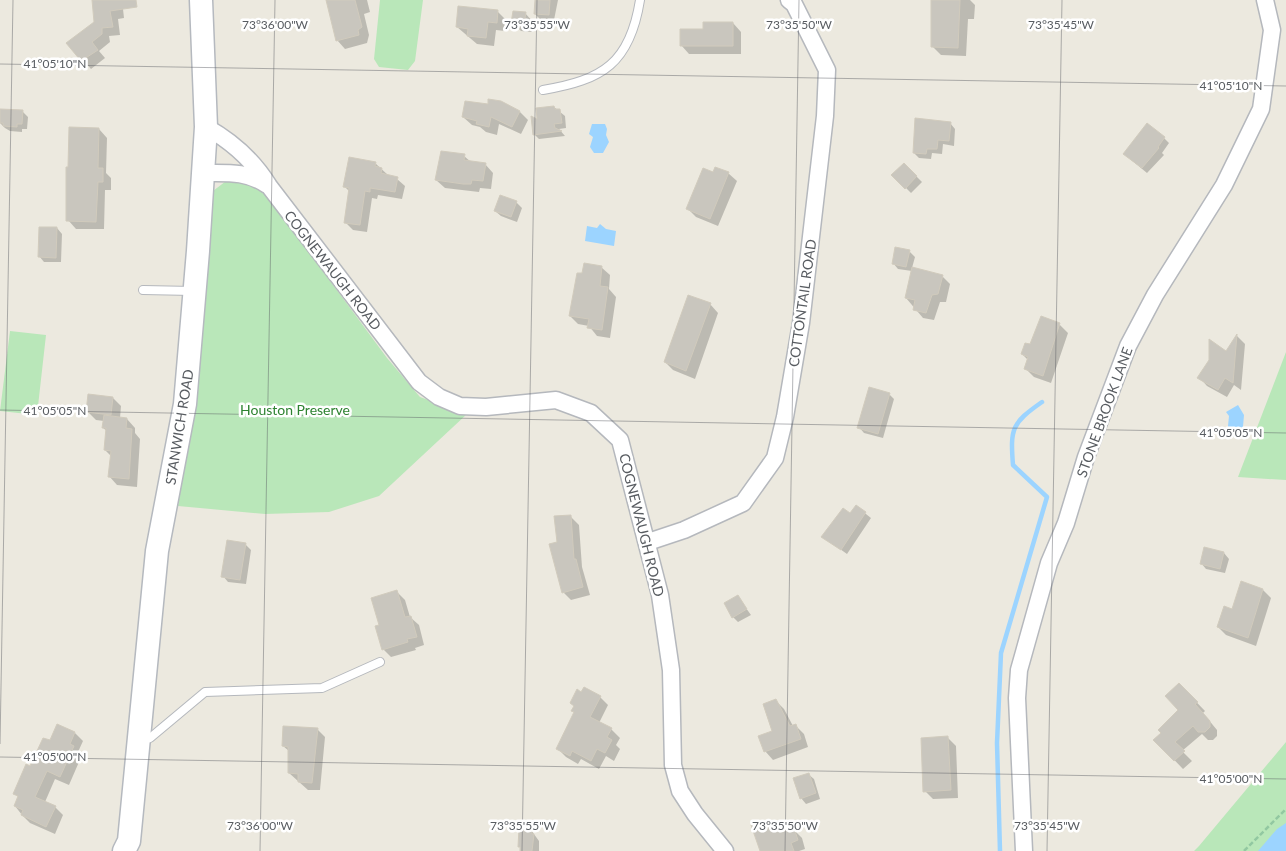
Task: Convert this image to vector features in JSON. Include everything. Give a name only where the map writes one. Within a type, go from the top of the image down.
[{"type":"street","name":"STANWICH ROAD","points":[[124,851],[129,840],[157,551],[185,404],[206,127],[201,0]]},
{"type":"street","name":"COTTONTAIL ROAD","points":[[648,542],[684,530],[743,503],[775,458],[785,417],[801,324],[825,116],[827,70],[794,4],[789,0]]},
{"type":"street","name":"STONE BROOK LANE","points":[[1024,851],[1018,670],[1048,563],[1066,523],[1086,457],[1128,346],[1155,295],[1224,185],[1261,109],[1272,30],[1265,0]]},
{"type":"street","name":"COGNEWAUGH ROAD","points":[[206,127],[240,150],[260,171],[269,186],[419,382],[439,397],[460,406],[486,407],[556,400],[591,413],[620,440],[648,542],[660,595],[671,670],[673,765],[680,790],[695,814],[725,851]]},
{"type":"street","name":"COGNEWAUGH ROAD","points":[[204,173],[236,172],[259,180],[269,186]]},
{"type":"lane","points":[[543,90],[574,85],[602,73],[617,60],[631,37],[640,0]]},
{"type":"lane","points":[[143,290],[194,291]]},
{"type":"lane","points":[[139,740],[150,738],[205,692],[322,688],[380,662]]},
{"type":"path","points":[[1244,851],[1286,809]]},
{"type":"green space","points":[[380,0],[423,0],[415,61],[408,70],[379,67],[374,59]]},
{"type":"green space","name":"Houston Preserve","points":[[230,178],[255,185],[266,194],[387,358],[420,397],[467,414],[379,496],[329,512],[265,514],[178,506],[189,432],[213,191]]},
{"type":"green space","points":[[10,331],[46,335],[37,415],[0,411]]},
{"type":"green space","points":[[1286,352],[1286,480],[1238,477]]},
{"type":"green space","points":[[1286,742],[1286,851],[1194,851],[1199,846]]},
{"type":"water","points":[[592,124],[605,124],[607,129],[606,135],[609,142],[603,153],[594,153],[590,147],[593,137],[589,134]]},
{"type":"water","points":[[600,224],[606,229],[616,231],[614,246],[585,241],[587,226],[597,228]]},
{"type":"water","points":[[1238,405],[1244,415],[1242,438],[1227,436],[1229,416],[1226,412]]},
{"type":"water","points":[[1286,823],[1286,851],[1258,851],[1277,829]]},
{"type":"building","points":[[92,0],[136,0],[137,7],[110,11],[113,27],[102,28],[102,34],[92,42],[98,50],[81,61],[66,43],[94,22]]},
{"type":"building","points":[[326,0],[355,0],[362,27],[358,30],[359,35],[336,41]]},
{"type":"building","points":[[535,0],[550,0],[549,15],[534,14]]},
{"type":"building","points":[[931,0],[960,0],[958,48],[931,47]]},
{"type":"building","points":[[458,6],[498,10],[497,23],[488,22],[486,38],[467,36],[468,29],[456,27]]},
{"type":"building","points":[[513,11],[526,12],[524,25],[511,23]]},
{"type":"building","points":[[703,22],[733,22],[733,46],[680,46],[680,29],[703,29]]},
{"type":"building","points":[[488,99],[501,101],[520,111],[512,127],[491,117],[489,127],[476,124],[477,121],[462,117],[465,101],[488,104]]},
{"type":"building","points":[[554,106],[555,109],[560,109],[562,123],[554,124],[555,128],[562,131],[533,135],[531,116],[537,119],[536,108]]},
{"type":"building","points":[[0,109],[23,110],[22,124],[17,124],[17,127],[3,126],[3,123],[0,123]]},
{"type":"building","points":[[915,118],[951,122],[949,141],[938,140],[937,149],[927,149],[926,154],[913,153]]},
{"type":"building","points":[[1147,123],[1165,137],[1159,148],[1142,168],[1123,154]]},
{"type":"building","points":[[69,127],[99,128],[98,168],[103,168],[103,182],[98,182],[96,222],[66,221],[66,167],[68,167]]},
{"type":"building","points":[[441,151],[465,154],[464,160],[486,163],[483,181],[472,180],[471,184],[463,184],[435,180]]},
{"type":"building","points":[[349,157],[376,162],[375,166],[382,168],[381,173],[398,177],[395,192],[370,188],[370,192],[365,191],[360,225],[344,223],[349,188],[343,187]]},
{"type":"building","points":[[904,163],[917,176],[905,189],[891,175]]},
{"type":"building","points":[[715,167],[729,172],[710,219],[686,209],[703,168],[713,172]]},
{"type":"building","points":[[500,195],[517,201],[511,217],[494,211]]},
{"type":"building","points":[[39,227],[57,227],[56,258],[38,257]]},
{"type":"building","points":[[895,247],[910,250],[906,267],[892,264]]},
{"type":"building","points":[[584,263],[602,266],[600,286],[608,287],[602,330],[587,328],[589,319],[569,316],[577,273],[582,273]]},
{"type":"building","points":[[912,267],[943,275],[938,294],[932,295],[926,313],[913,310],[915,300],[905,298]]},
{"type":"building","points":[[688,295],[711,303],[686,371],[664,362]]},
{"type":"building","points":[[1041,316],[1060,323],[1043,376],[1024,369],[1028,357],[1021,354],[1025,343],[1030,344]]},
{"type":"building","points":[[1237,334],[1233,383],[1225,378],[1218,390],[1197,378],[1209,360],[1209,339],[1226,351]]},
{"type":"building","points":[[869,387],[890,393],[878,434],[857,428]]},
{"type":"building","points":[[88,394],[113,397],[111,415],[86,412]]},
{"type":"building","points":[[104,415],[127,418],[126,428],[132,429],[129,479],[108,477],[111,451],[104,450],[106,428],[102,428]]},
{"type":"building","points":[[856,505],[866,512],[841,550],[821,537],[843,508],[850,513]]},
{"type":"building","points":[[571,515],[574,559],[576,559],[583,587],[562,593],[549,544],[557,542],[554,516]]},
{"type":"building","points":[[227,540],[246,543],[240,580],[221,577]]},
{"type":"building","points":[[1204,547],[1224,552],[1220,569],[1200,564]]},
{"type":"building","points":[[1241,581],[1263,589],[1248,638],[1217,627],[1224,606],[1232,609]]},
{"type":"building","points":[[397,590],[405,617],[411,616],[417,637],[407,639],[408,642],[382,650],[375,626],[379,625],[371,598]]},
{"type":"building","points":[[738,595],[747,609],[732,618],[724,603]]},
{"type":"building","points":[[1179,683],[1198,702],[1195,704],[1210,721],[1210,727],[1205,732],[1198,732],[1193,726],[1175,742],[1185,751],[1174,761],[1153,740],[1161,733],[1158,730],[1178,710],[1165,696]]},
{"type":"building","points":[[584,687],[601,696],[590,717],[612,728],[607,737],[612,740],[605,753],[597,749],[591,761],[572,751],[570,756],[556,749],[574,712],[571,711],[574,706],[570,703],[577,689],[581,692]]},
{"type":"building","points":[[776,699],[790,726],[796,724],[801,739],[764,752],[758,736],[772,731],[763,704]]},
{"type":"building","points":[[57,724],[75,732],[70,744],[74,746],[60,777],[47,771],[35,797],[56,806],[46,827],[21,815],[23,810],[14,806],[18,796],[13,794],[26,764],[30,766],[43,738],[50,740]]},
{"type":"building","points":[[283,726],[318,728],[312,783],[298,782],[298,774],[288,773],[288,747],[282,746]]},
{"type":"building","points":[[948,736],[951,790],[923,792],[921,738]]},
{"type":"building","points":[[809,773],[816,793],[800,799],[793,778]]},
{"type":"building","points":[[763,821],[765,828],[778,824],[782,832],[794,828],[798,840],[791,843],[794,851],[760,851],[751,825]]},
{"type":"building","points":[[519,828],[531,828],[532,834],[534,834],[532,851],[520,851],[520,847],[518,847]]},
{"type":"waterway","points":[[1000,851],[997,743],[1001,653],[1047,497],[1013,465],[1012,442],[1015,427],[1019,421],[1042,402]]}]
